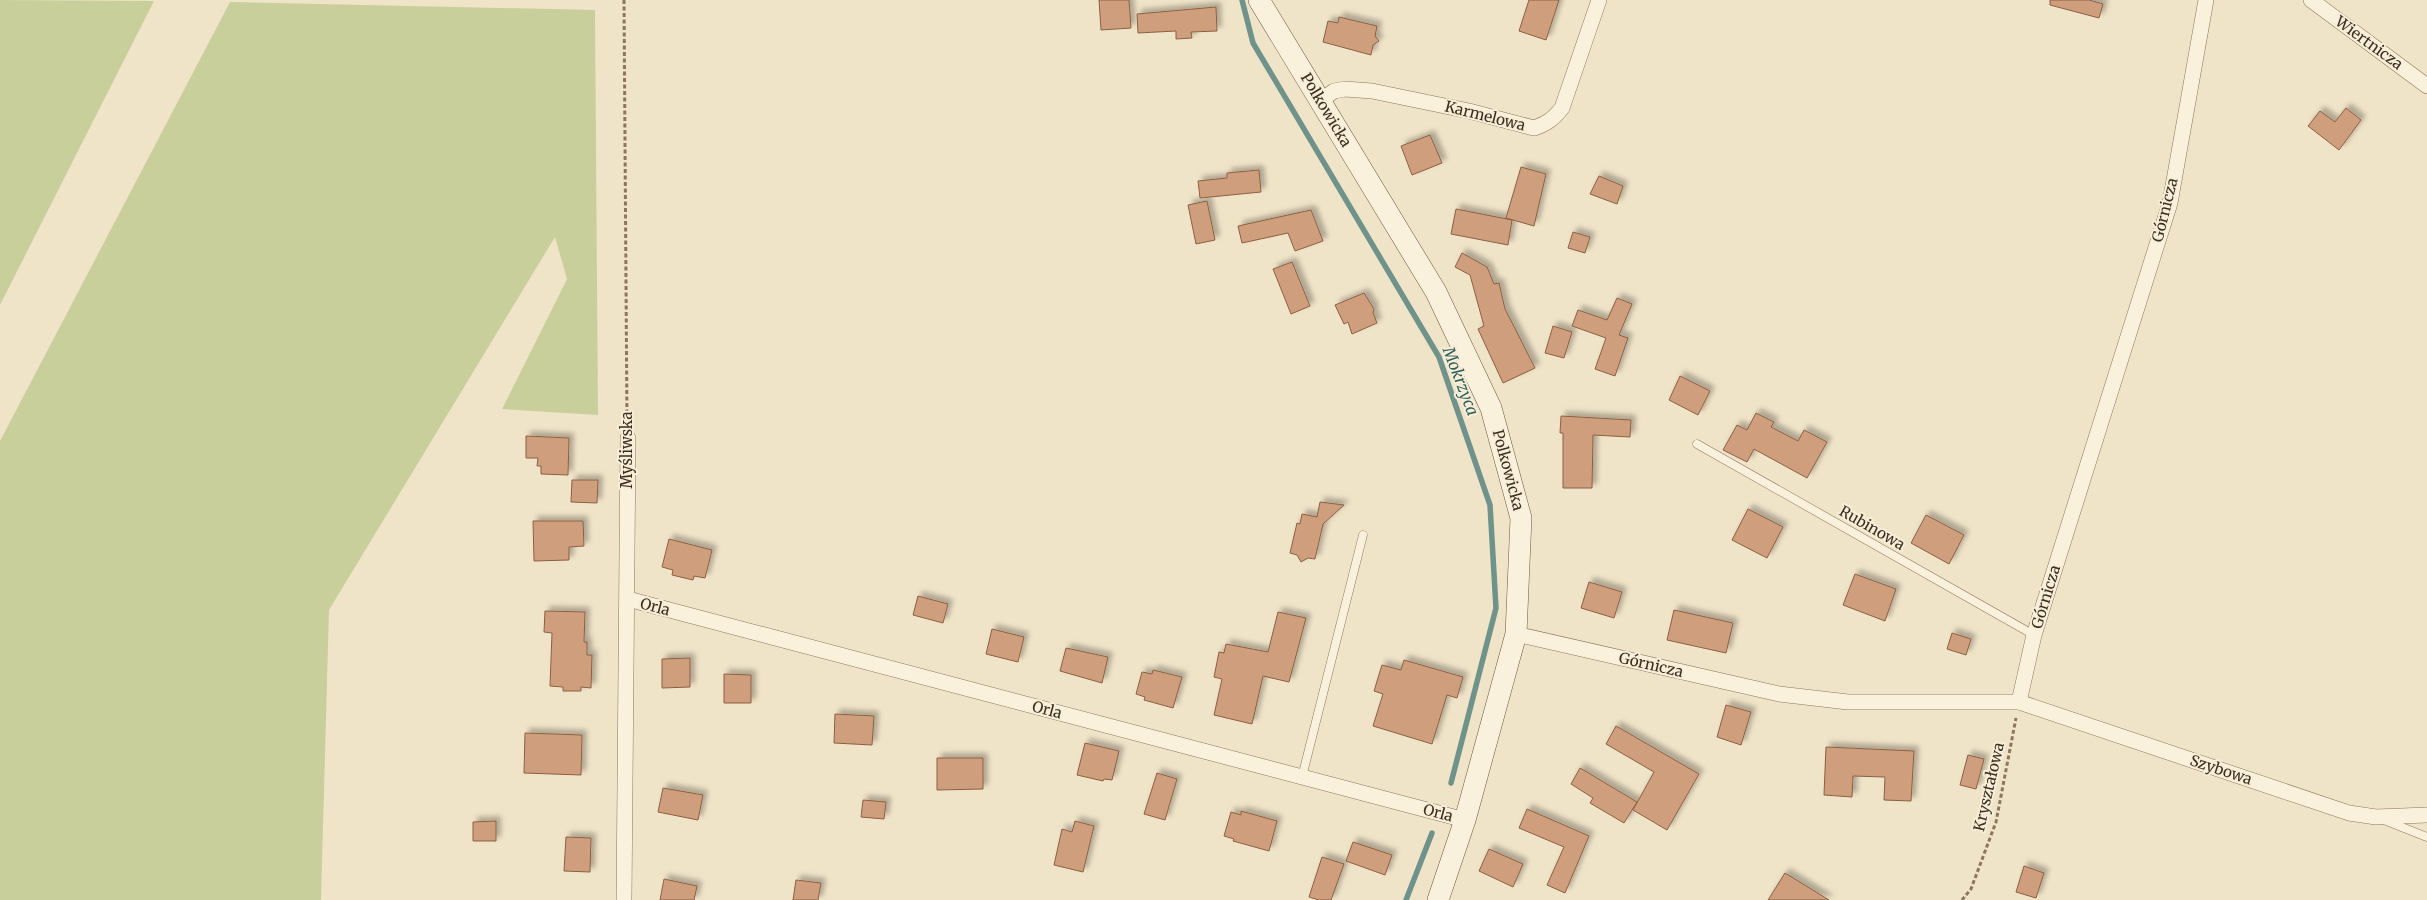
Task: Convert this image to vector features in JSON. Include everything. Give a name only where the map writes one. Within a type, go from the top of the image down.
[{"type":"street","name":"Polkowicka","points":[[1259,0],[1436,292],[1491,408],[1521,518],[1516,634],[1465,820],[1438,900]]},
{"type":"street","name":"Karmelowa","points":[[1320,101],[1334,91],[1345,89],[1372,91],[1469,111],[1534,128],[1544,125],[1562,108],[1599,0]]},
{"type":"street","name":"Górnicza","points":[[1516,634],[1778,694],[1848,702],[2019,702],[2034,635],[2170,203],[2206,0]]},
{"type":"street","name":"Wiertnicza","points":[[2311,0],[2427,86]]},
{"type":"street","name":"Myśliwska","points":[[624,900],[628,438]]},
{"type":"street","name":"Orla","points":[[628,599],[1465,820]]},
{"type":"street","name":"Szybowa","points":[[2019,702],[2349,813],[2376,817],[2427,815]]},
{"type":"lane","name":"Rubinowa","points":[[1697,444],[2034,635]]},
{"type":"lane","points":[[1302,777],[1363,535]]},
{"type":"lane","points":[[2376,817],[2427,836]]},
{"type":"path","name":"Myśliwska","points":[[624,0],[628,438]]},
{"type":"path","name":"Kryształowa","points":[[1962,900],[1971,889],[1996,822],[2019,702]]},
{"type":"green space","points":[[0,0],[154,1],[0,305]]},
{"type":"green space","points":[[230,2],[595,10],[598,415],[502,409],[567,279],[555,237],[329,610],[321,900],[0,900],[0,441]]},
{"type":"building","points":[[1099,0],[1129,0],[1131,28],[1101,30]]},
{"type":"building","points":[[1529,0],[1559,0],[1546,40],[1519,31]]},
{"type":"building","points":[[2050,0],[2089,0],[2103,4],[2099,18],[2050,5]]},
{"type":"building","points":[[1216,7],[1217,31],[1191,32],[1192,38],[1176,39],[1176,31],[1138,33],[1137,14]]},
{"type":"building","points":[[1339,17],[1377,26],[1375,36],[1379,41],[1373,45],[1371,55],[1323,42],[1328,21],[1338,23]]},
{"type":"building","points":[[2346,108],[2361,120],[2339,150],[2308,126],[2320,111],[2335,122]]},
{"type":"building","points":[[1430,135],[1442,163],[1412,175],[1401,146]]},
{"type":"building","points":[[1521,167],[1546,174],[1534,226],[1506,218]]},
{"type":"building","points":[[1259,170],[1261,192],[1200,198],[1198,181],[1227,178],[1227,173]]},
{"type":"building","points":[[1599,176],[1623,186],[1617,204],[1590,194]]},
{"type":"building","points":[[1207,201],[1215,240],[1196,244],[1188,205]]},
{"type":"building","points":[[1456,209],[1512,220],[1508,245],[1451,234]]},
{"type":"building","points":[[1311,210],[1323,241],[1295,251],[1288,233],[1242,243],[1238,226]]},
{"type":"building","points":[[1573,232],[1590,237],[1585,253],[1568,248]]},
{"type":"building","points":[[1462,253],[1487,267],[1494,284],[1499,283],[1505,309],[1535,368],[1503,383],[1478,329],[1484,326],[1470,275],[1455,267]]},
{"type":"building","points":[[1292,262],[1310,306],[1291,314],[1273,269]]},
{"type":"building","points":[[1364,293],[1374,309],[1373,313],[1377,323],[1352,334],[1348,322],[1344,324],[1335,305]]},
{"type":"building","points":[[1617,298],[1632,304],[1619,335],[1628,338],[1615,376],[1595,369],[1606,338],[1572,326],[1578,310],[1607,320]]},
{"type":"building","points":[[1553,326],[1572,332],[1564,358],[1545,353]]},
{"type":"building","points":[[1680,376],[1710,391],[1698,415],[1669,400]]},
{"type":"building","points":[[1756,413],[1774,422],[1771,427],[1798,441],[1804,430],[1827,442],[1807,478],[1754,449],[1747,462],[1723,450],[1737,425],[1747,430]]},
{"type":"building","points":[[1561,416],[1631,420],[1630,437],[1593,435],[1592,488],[1563,488],[1563,433],[1560,433]]},
{"type":"building","points":[[526,436],[569,438],[568,475],[541,474],[541,466],[537,466],[538,458],[526,458]]},
{"type":"building","points":[[572,480],[598,480],[597,503],[571,502]]},
{"type":"building","points":[[1320,502],[1344,505],[1323,524],[1315,559],[1308,558],[1301,562],[1297,555],[1290,553],[1297,523],[1300,524],[1302,514],[1317,517]]},
{"type":"building","points":[[1748,509],[1783,527],[1767,558],[1732,540]]},
{"type":"building","points":[[1926,515],[1964,535],[1949,564],[1911,543]]},
{"type":"building","points":[[533,521],[583,521],[584,546],[569,547],[569,560],[534,561]]},
{"type":"building","points":[[669,539],[712,550],[705,578],[694,576],[693,580],[672,575],[673,570],[662,567]]},
{"type":"building","points":[[1855,574],[1896,589],[1885,621],[1843,605]]},
{"type":"building","points":[[1589,582],[1622,592],[1614,618],[1581,608]]},
{"type":"building","points":[[918,596],[948,604],[943,623],[913,615]]},
{"type":"building","points":[[1674,610],[1733,623],[1726,653],[1667,640]]},
{"type":"building","points":[[545,611],[585,612],[584,642],[587,642],[587,655],[592,655],[591,688],[581,687],[581,691],[563,691],[563,687],[550,686],[552,633],[544,632]]},
{"type":"building","points":[[1278,612],[1306,618],[1289,682],[1263,676],[1252,724],[1214,715],[1222,679],[1214,677],[1219,652],[1224,653],[1226,644],[1268,652]]},
{"type":"building","points":[[992,629],[1024,637],[1018,662],[986,654]]},
{"type":"building","points":[[1952,633],[1971,639],[1966,655],[1947,649]]},
{"type":"building","points":[[1066,648],[1108,657],[1102,683],[1060,671]]},
{"type":"building","points":[[690,658],[690,687],[662,688],[662,659]]},
{"type":"building","points":[[1404,660],[1463,677],[1457,698],[1447,695],[1432,744],[1373,726],[1383,694],[1374,691],[1382,665],[1401,670]]},
{"type":"building","points":[[1153,670],[1182,677],[1173,708],[1144,700],[1145,697],[1136,694],[1142,672],[1152,674]]},
{"type":"building","points":[[724,674],[751,675],[751,703],[724,703]]},
{"type":"building","points":[[1726,705],[1751,712],[1741,745],[1717,737]]},
{"type":"building","points":[[835,714],[874,716],[872,745],[834,743]]},
{"type":"building","points":[[1616,726],[1699,774],[1667,830],[1633,810],[1654,772],[1606,744]]},
{"type":"building","points":[[525,733],[582,735],[581,775],[524,773]]},
{"type":"building","points":[[1085,743],[1119,751],[1112,780],[1104,779],[1103,781],[1077,775]]},
{"type":"building","points":[[1826,747],[1914,751],[1911,801],[1884,800],[1885,777],[1853,776],[1852,797],[1824,795]]},
{"type":"building","points":[[1968,755],[1984,759],[1976,789],[1960,785]]},
{"type":"building","points":[[937,758],[983,758],[983,789],[937,790]]},
{"type":"building","points":[[1580,768],[1637,802],[1624,823],[1590,803],[1593,798],[1571,784]]},
{"type":"building","points":[[1157,773],[1177,779],[1165,820],[1144,814]]},
{"type":"building","points":[[663,788],[703,795],[698,820],[658,812]]},
{"type":"building","points":[[863,800],[886,802],[884,819],[861,817]]},
{"type":"building","points":[[1527,809],[1589,836],[1565,893],[1547,885],[1564,847],[1519,828]]},
{"type":"building","points":[[1241,811],[1277,821],[1269,851],[1233,841],[1234,839],[1224,836],[1231,812],[1241,815]]},
{"type":"building","points":[[496,821],[496,841],[473,841],[473,822]]},
{"type":"building","points":[[1075,821],[1094,826],[1083,872],[1054,865],[1062,829],[1072,832]]},
{"type":"building","points":[[566,837],[591,838],[590,872],[564,871]]},
{"type":"building","points":[[1353,842],[1392,855],[1385,875],[1346,861]]},
{"type":"building","points":[[1489,849],[1523,864],[1513,887],[1479,871]]},
{"type":"building","points":[[1322,857],[1344,864],[1331,900],[1319,900],[1309,897]]},
{"type":"building","points":[[2024,866],[2044,873],[2036,898],[2016,892]]},
{"type":"building","points":[[1785,873],[1829,900],[1768,900]]},
{"type":"building","points":[[664,879],[697,886],[694,900],[660,900]]},
{"type":"building","points":[[796,880],[821,883],[818,900],[793,900]]},
{"type":"waterway","name":"Mokrzyca","points":[[1242,0],[1253,43],[1439,357],[1490,505],[1496,608],[1451,783]]},
{"type":"waterway","name":"Mokrzyca","points":[[1406,900],[1432,833]]}]
